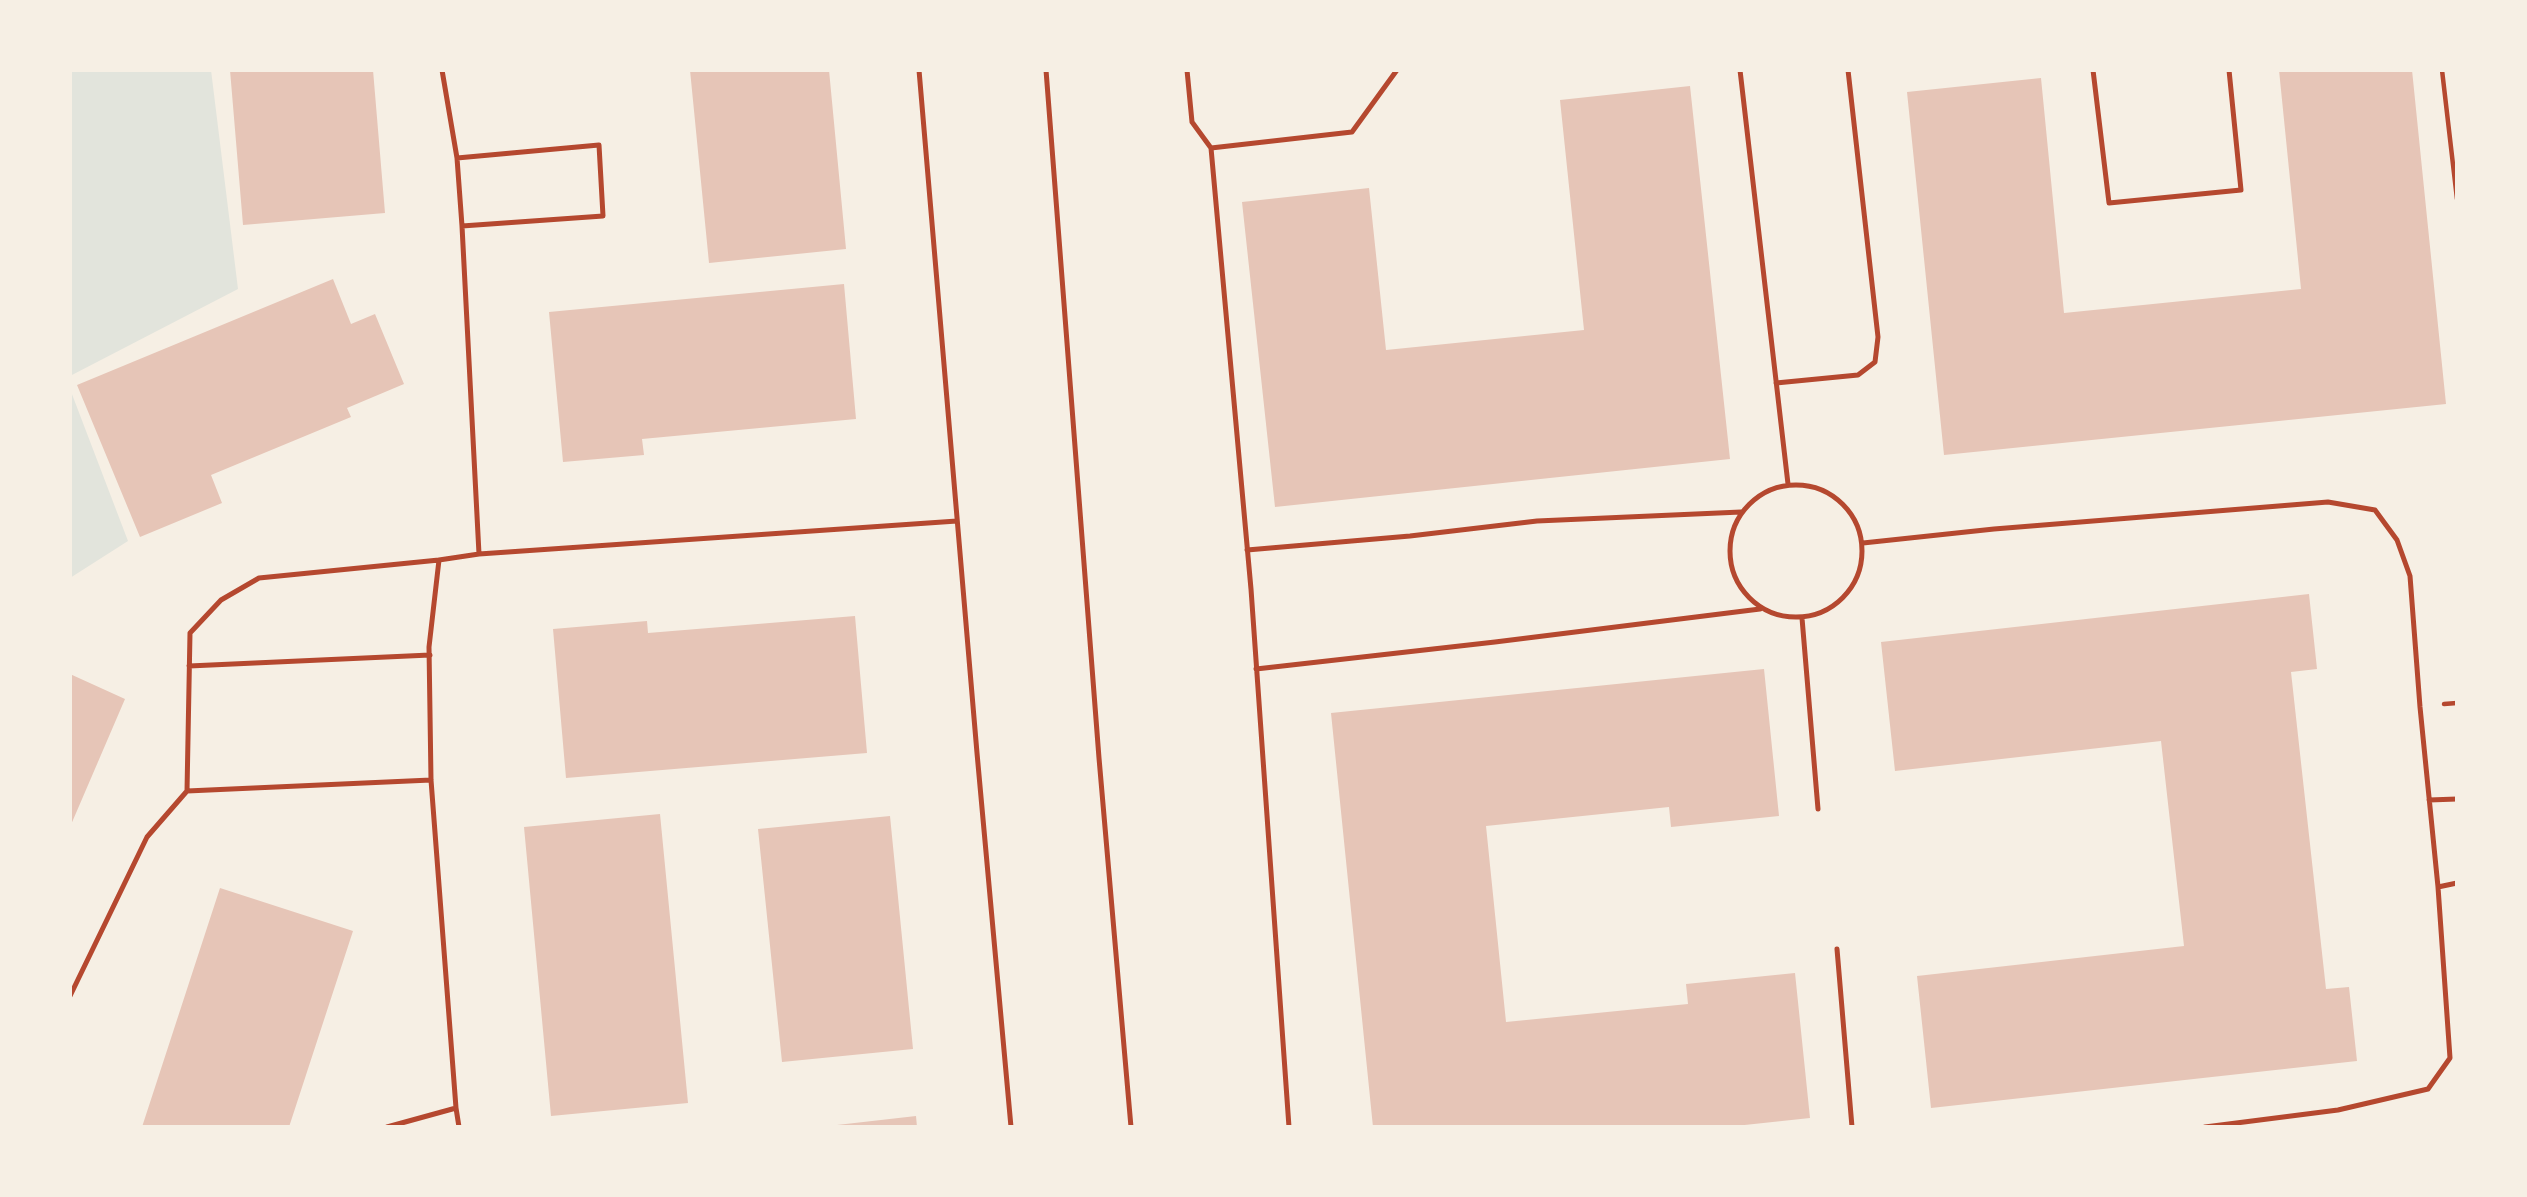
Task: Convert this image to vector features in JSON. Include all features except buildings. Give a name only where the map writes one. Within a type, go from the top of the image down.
[{"type":"lane","points":[[442,70],[457,158],[479,554]]},
{"type":"lane","points":[[919,70],[1011,1127]]},
{"type":"lane","points":[[1046,70],[1099,758],[1132,1127]]},
{"type":"lane","points":[[1187,70],[1192,122],[1211,148],[1247,550],[1289,1127]]},
{"type":"lane","points":[[1211,148],[1352,132],[1397,70]]},
{"type":"lane","points":[[1740,70],[1788,484]]},
{"type":"lane","points":[[1776,383],[1858,376],[1875,362],[1878,337],[1849,70]]},
{"type":"lane","points":[[2093,70],[2109,203],[2241,190],[2229,70]]},
{"type":"lane","points":[[457,158],[599,145],[603,216],[462,226]]},
{"type":"lane","points":[[1788,484],[1814,486],[1837,498],[1854,519],[1863,543],[1858,577],[1838,605],[1802,618],[1783,618],[1760,609],[1736,583],[1728,546],[1741,512],[1762,493],[1788,484]]},
{"type":"lane","points":[[1863,543],[1994,529],[2328,502],[2375,510],[2398,540],[2410,576],[2451,1058],[2428,1089],[2338,1110],[2205,1127]]},
{"type":"lane","points":[[1247,550],[1410,536],[1537,521],[1741,512]]},
{"type":"lane","points":[[70,996],[148,837],[187,791],[190,633],[221,600],[259,578],[439,561],[479,554],[957,521]]},
{"type":"lane","points":[[439,561],[430,655],[431,780],[459,1127]]},
{"type":"lane","points":[[1256,669],[1760,609]]},
{"type":"lane","points":[[1802,618],[1818,809]]},
{"type":"lane","points":[[189,666],[430,655]]},
{"type":"lane","points":[[187,791],[431,780]]},
{"type":"lane","points":[[2429,800],[2457,799]]},
{"type":"lane","points":[[2438,887],[2457,883]]},
{"type":"lane","points":[[1837,949],[1852,1127]]},
{"type":"lane","points":[[387,1127],[456,1108]]},
{"type":"path","points":[[2442,70],[2457,199]]},
{"type":"shaded area","points":[[70,70],[211,70],[238,289],[70,376]]},
{"type":"shaded area","points":[[70,389],[128,541],[70,578]]}]
